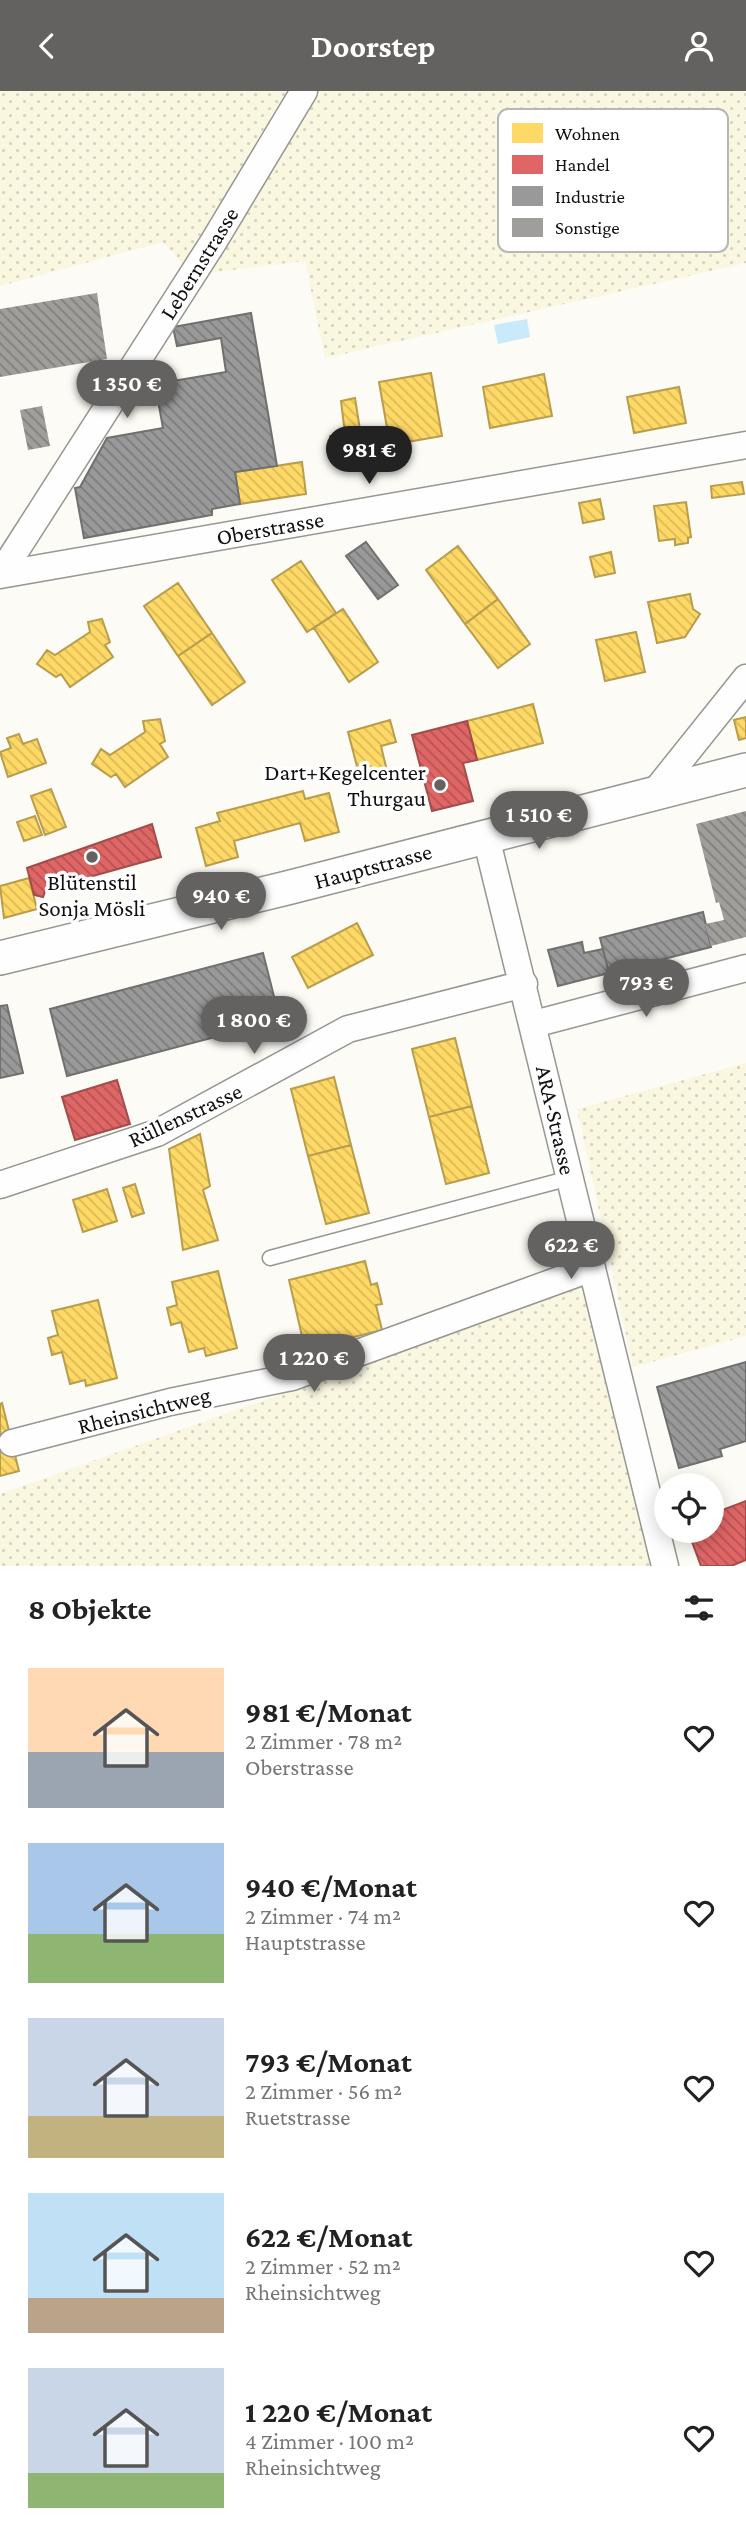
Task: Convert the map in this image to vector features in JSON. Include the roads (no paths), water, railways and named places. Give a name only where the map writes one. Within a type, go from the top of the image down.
[{"type":"street","name":"Lebernstrasse","points":[[0,575],[214,241],[304,91]]},
{"type":"street","name":"Oberstrasse","points":[[0,575],[746,445]]},
{"type":"street","points":[[654,793],[746,678]]},
{"type":"street","name":"Hauptstrasse","points":[[0,958],[746,769]]},
{"type":"street","name":"ARA-Strasse","points":[[486,837],[665,1566]]},
{"type":"street","points":[[534,1024],[746,968]]},
{"type":"street","name":"Rüllenstrasse","points":[[0,1185],[157,1133],[348,1029],[524,984]]},
{"type":"street","name":"Rheinsichtweg","points":[[12,1443],[170,1402],[292,1377],[592,1268]]},
{"type":"lane","points":[[270,1258],[570,1178]]},
{"type":"water","points":[[527,319],[530,337],[498,344],[494,325]]},
{"type":"place","name":"Dart+Kegelcenter Thurgau","points":[[440,785]]},
{"type":"place","name":"Blütenstil Sonja Mösli","points":[[92,857]]}]
